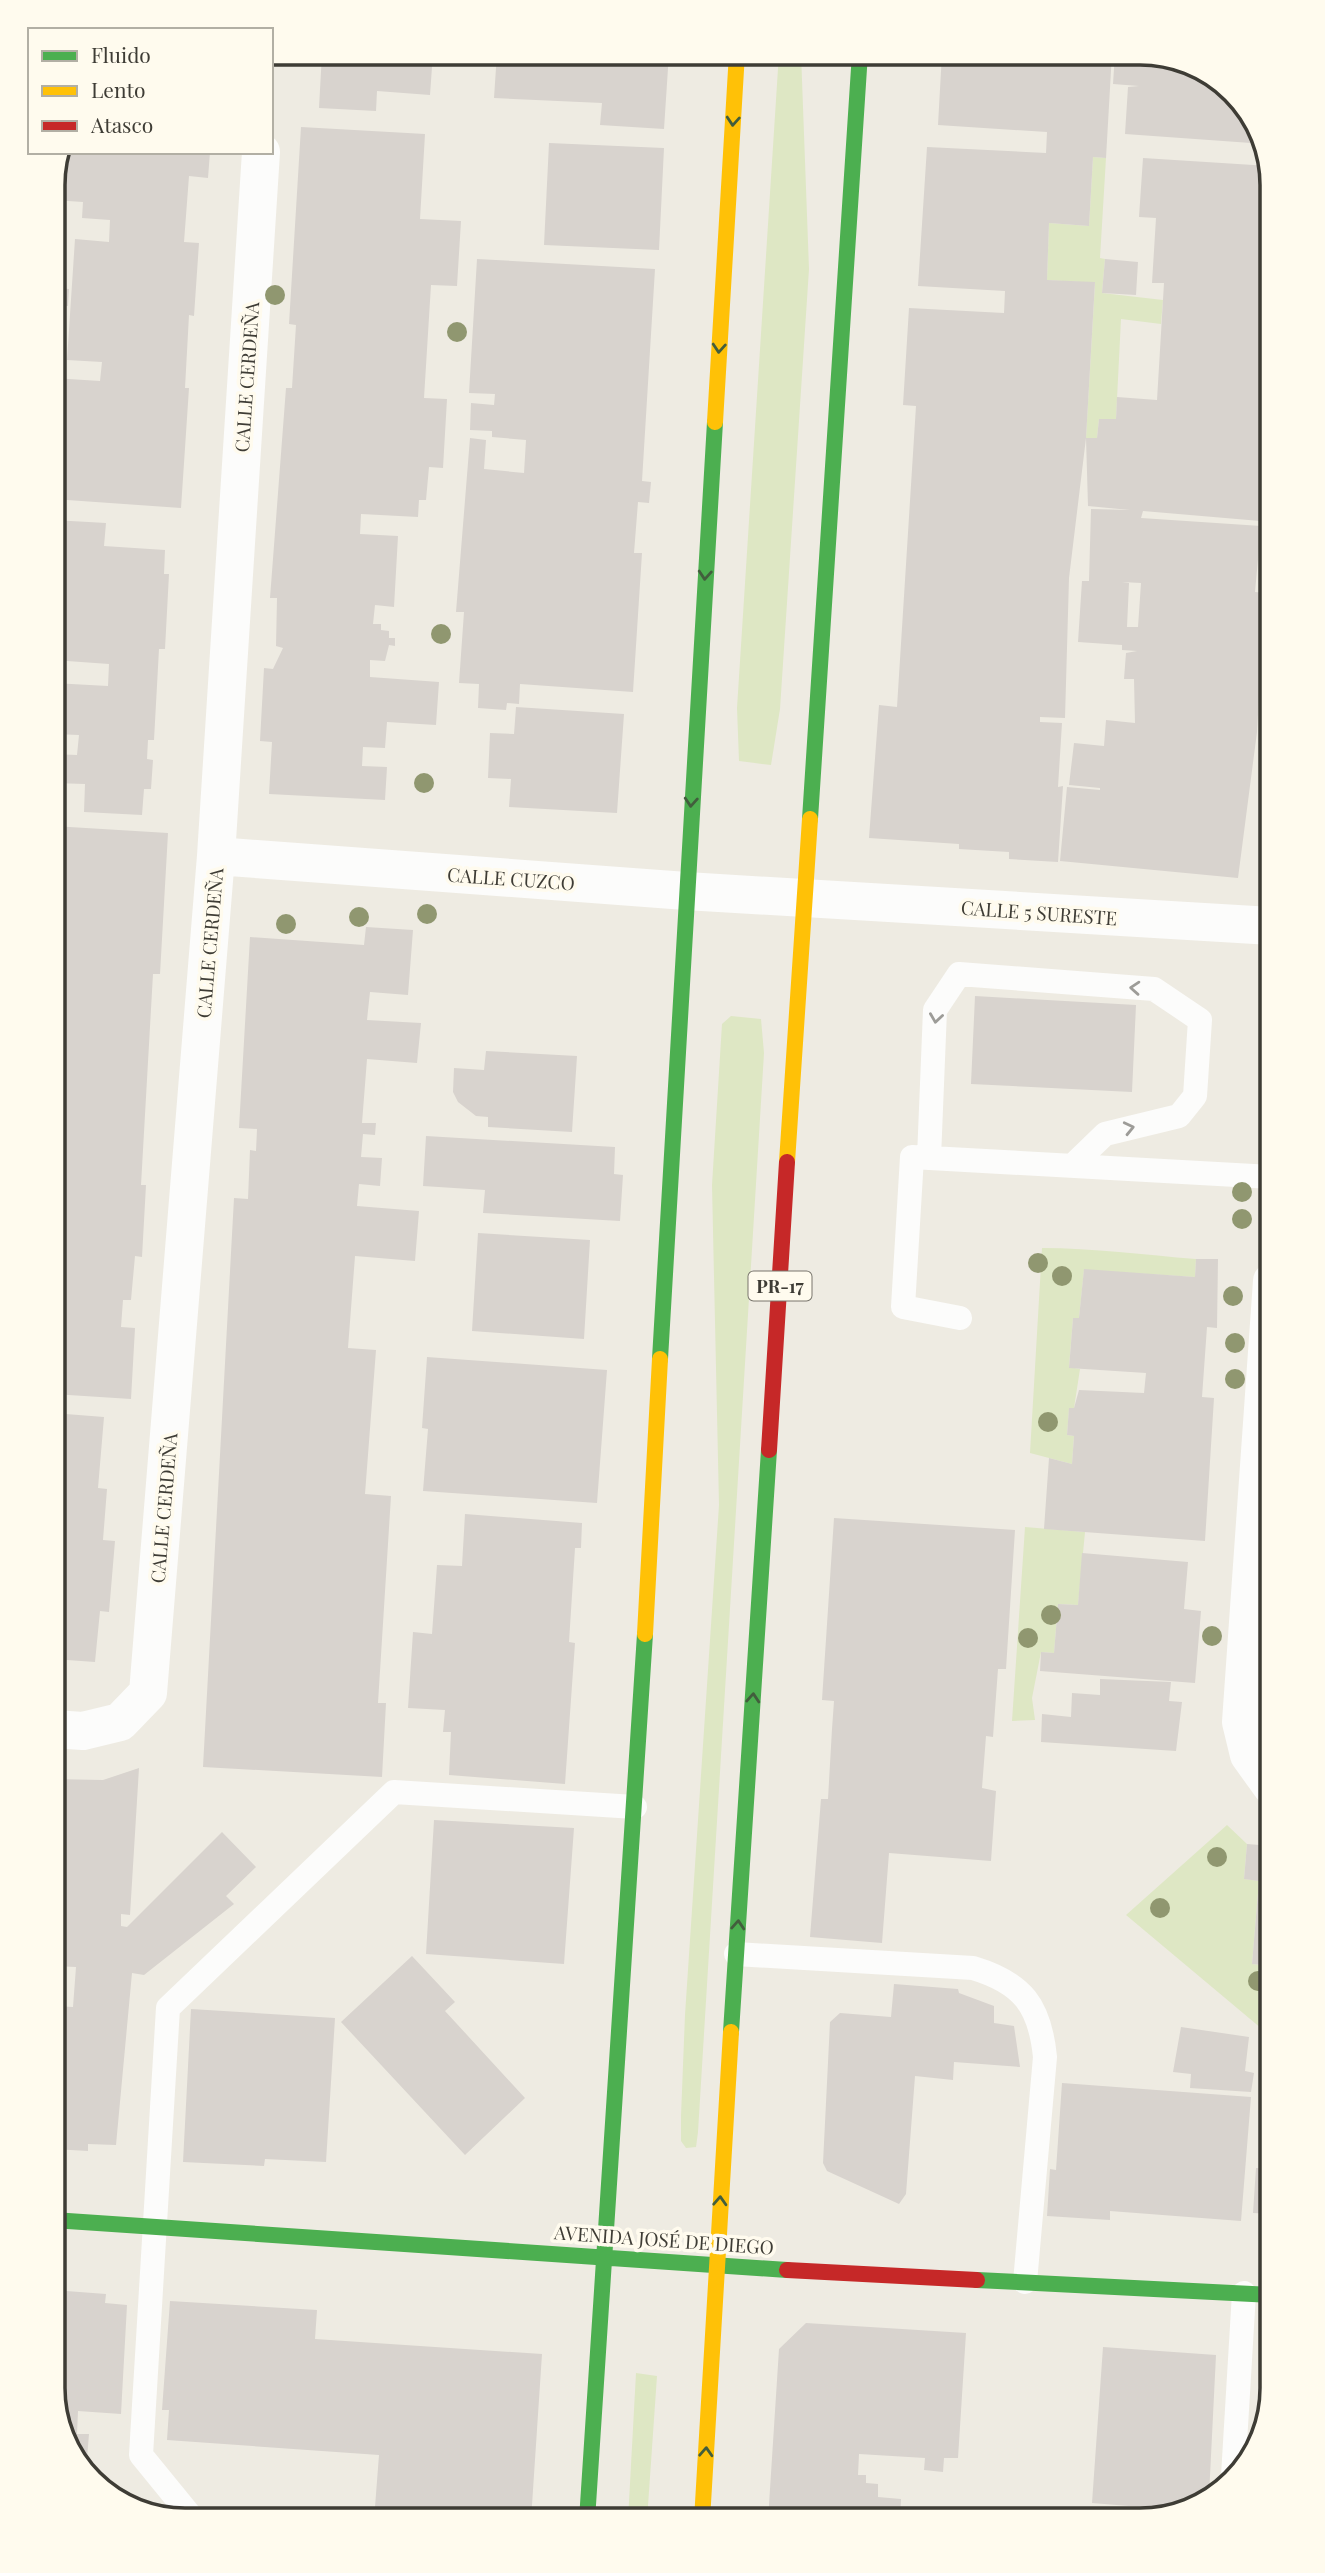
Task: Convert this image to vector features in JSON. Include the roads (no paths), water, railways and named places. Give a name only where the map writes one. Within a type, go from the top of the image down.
[{"type":"main road","points":[[588,2508],[635,1807],[685,891],[736,65]]},
{"type":"main road","name":"PR-17","points":[[703,2508],[716,2266],[859,65]]},
{"type":"main road","name":"AVENIDA JOSÉ DE DIEGO","points":[[65,2221],[607,2255],[716,2266],[1260,2294]]},
{"type":"street","name":"CALLE CERDEÑA","points":[[65,1730],[83,1731],[120,1722],[148,1693],[216,856],[261,154]]},
{"type":"street","name":"CALLE CUZCO","points":[[216,856],[806,898]]},
{"type":"street","name":"CALLE 5 SURESTE","points":[[806,898],[1260,925]]},
{"type":"street","points":[[1260,1452],[1241,1722],[1249,1755],[1260,1770]]},
{"type":"lane","points":[[929,1158],[935,1010],[959,974],[1154,989],[1199,1020],[1195,1096],[1179,1116],[1105,1134],[1074,1164]]},
{"type":"lane","points":[[960,1318],[902,1307],[912,1157],[1260,1176]]},
{"type":"lane","points":[[184,2508],[141,2455],[169,2008],[394,1792],[635,1807]]},
{"type":"lane","points":[[736,1954],[973,1968],[1006,1981],[1027,1997],[1043,2031],[1045,2057],[1025,2282]]},
{"type":"lane","points":[[1234,2462],[1244,2293]]}]
